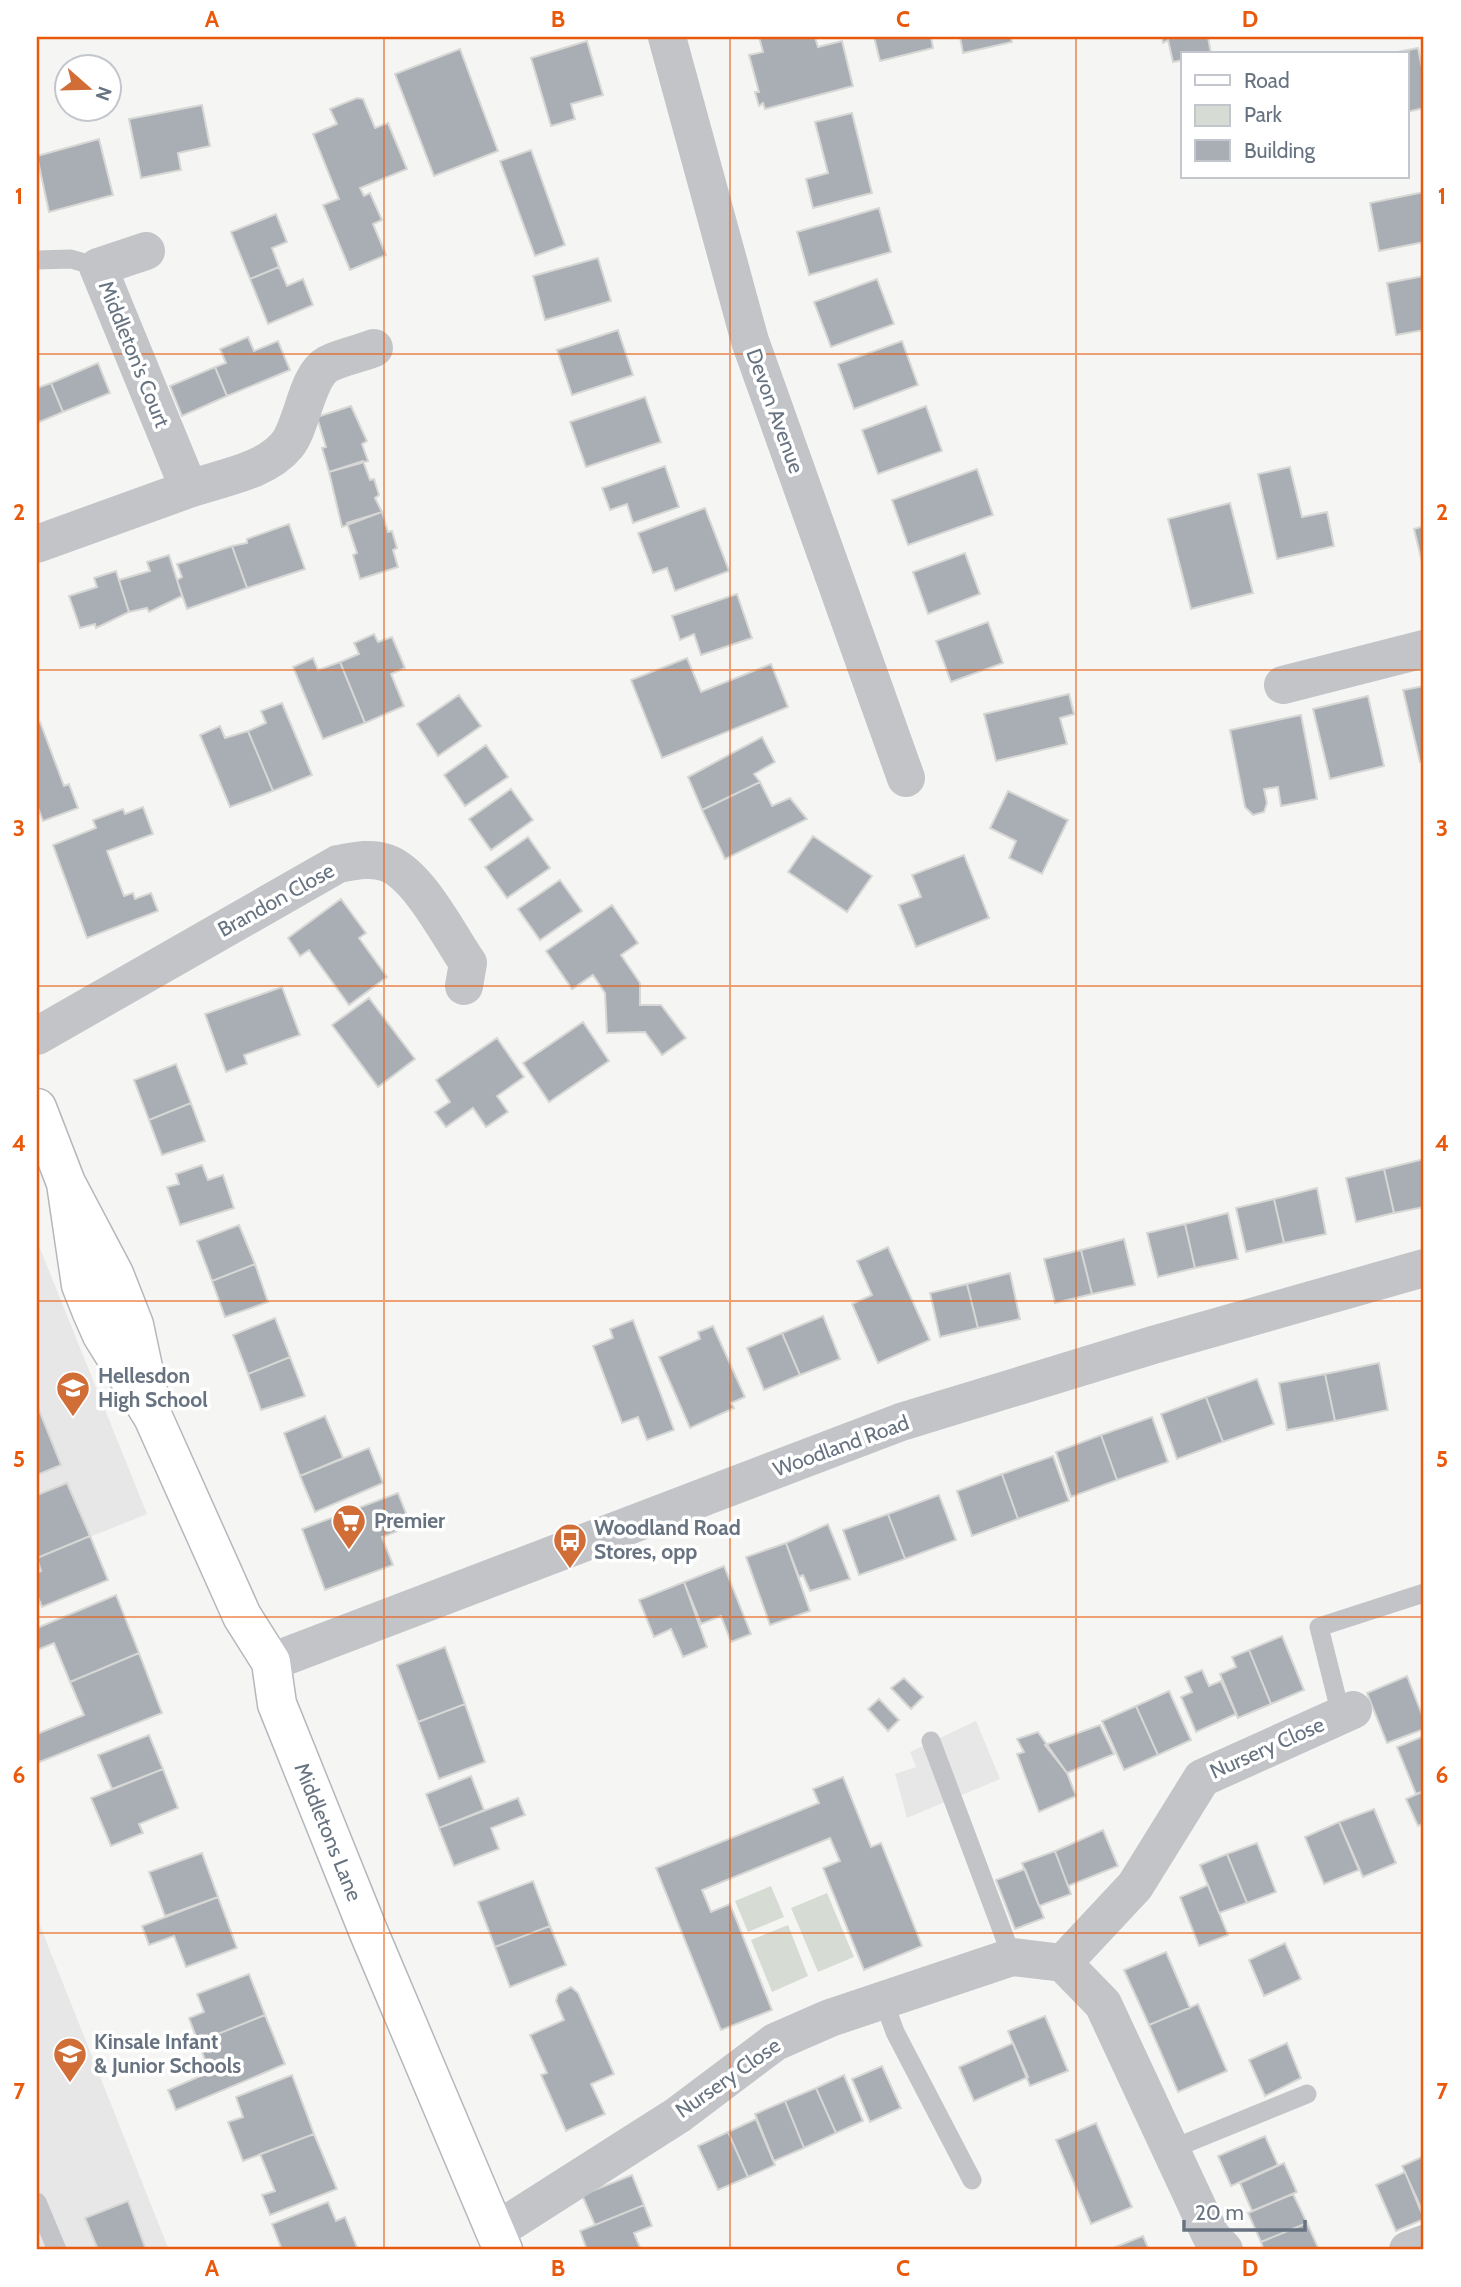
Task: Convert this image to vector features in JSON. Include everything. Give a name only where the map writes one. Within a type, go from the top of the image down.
[{"type":"street","name":"Devon Avenue","points":[[667,37],[750,341],[906,778]]},
{"type":"street","name":"Middleton's Court","points":[[146,251],[98,267],[189,489]]},
{"type":"street","points":[[37,544],[265,464],[287,446],[300,421],[311,388],[325,366],[374,348]]},
{"type":"street","points":[[1283,685],[1424,649]]},
{"type":"street","name":"Brandon Close","points":[[37,1036],[338,864],[362,859],[385,862],[401,870],[413,882],[468,963],[464,986]]},
{"type":"street","name":"Middletons Lane","points":[[37,1109],[66,1183],[114,1274],[134,1325],[153,1417],[242,1616],[271,1662],[277,1704],[369,1933],[499,2241]]},
{"type":"street","name":"Woodland Road","points":[[271,1662],[901,1422],[1153,1345],[1424,1268]]},
{"type":"street","name":"Nursery Close","points":[[499,2241],[678,2115],[775,2042],[883,2000],[1012,1957],[1063,1963],[1135,1886],[1202,1778],[1347,1712]]},
{"type":"street","points":[[1063,1963],[1103,2004],[1211,2236],[1224,2250]]},
{"type":"street","points":[[1408,2250],[1424,2244]]},
{"type":"lane","points":[[37,260],[71,259],[98,267]]},
{"type":"lane","points":[[1347,1712],[1319,1627],[1424,1593]]},
{"type":"lane","points":[[931,1741],[1012,1957]]},
{"type":"lane","points":[[883,2000],[895,2032],[972,2180]]},
{"type":"lane","points":[[1172,2149],[1307,2094]]},
{"type":"lane","points":[[37,2202],[57,2250]]},
{"type":"shaded area","name":"Hellesdon High School","points":[[37,1241],[147,1514],[37,1558]]},
{"type":"shaded area","points":[[976,1721],[1000,1779],[907,1818],[895,1774],[916,1767],[910,1752]]},
{"type":"shaded area","name":"Kinsale Infant & Junior Schools","points":[[37,1918],[169,2250],[37,2250]]},
{"type":"green space","points":[[771,1886],[784,1917],[748,1932],[735,1901]]},
{"type":"green space","points":[[827,1893],[854,1957],[818,1972],[791,1908]]},
{"type":"green space","points":[[788,1925],[808,1976],[772,1992],[751,1940]]},
{"type":"building","points":[[759,37],[815,37],[818,47],[842,41],[853,86],[765,109],[763,103],[759,106],[755,92],[759,92],[749,55],[763,52]]},
{"type":"building","points":[[874,37],[931,37],[933,48],[880,61]]},
{"type":"building","points":[[960,37],[1011,37],[1012,42],[963,53]]},
{"type":"building","points":[[1162,37],[1208,37],[1211,52],[1181,52],[1181,60],[1173,62],[1168,40],[1163,43]]},
{"type":"building","points":[[587,41],[603,95],[571,104],[575,119],[551,126],[531,58]]},
{"type":"building","points":[[1418,48],[1424,78],[1424,108],[1408,112],[1408,52],[1398,52]]},
{"type":"building","points":[[460,49],[498,151],[434,176],[395,74]]},
{"type":"building","points":[[357,98],[363,99],[375,128],[388,123],[407,169],[360,188],[364,196],[370,193],[382,220],[373,224],[386,255],[350,270],[323,205],[339,199],[313,134],[337,124],[330,109]]},
{"type":"building","points":[[202,105],[210,146],[178,153],[181,170],[141,178],[129,119]]},
{"type":"building","points":[[852,113],[872,193],[813,208],[806,179],[828,173],[815,122]]},
{"type":"building","points":[[99,139],[113,195],[49,212],[37,156]]},
{"type":"building","points":[[531,150],[565,245],[535,256],[500,161]]},
{"type":"building","points":[[1424,192],[1424,242],[1379,251],[1370,203]]},
{"type":"building","points":[[879,208],[891,252],[809,275],[797,232]]},
{"type":"building","points":[[276,214],[287,242],[272,248],[279,267],[250,279],[231,232]]},
{"type":"building","points":[[598,258],[611,301],[545,320],[533,276]]},
{"type":"building","points":[[279,267],[287,286],[303,279],[313,305],[268,324],[250,279]]},
{"type":"building","points":[[1424,276],[1424,330],[1396,335],[1387,283]]},
{"type":"building","points":[[877,279],[894,324],[831,347],[814,302]]},
{"type":"building","points":[[618,330],[633,375],[572,395],[557,350]]},
{"type":"building","points":[[248,337],[254,351],[278,341],[290,370],[227,396],[215,367],[226,363],[220,349]]},
{"type":"building","points":[[902,341],[918,385],[854,409],[838,364]]},
{"type":"building","points":[[98,363],[110,393],[63,412],[51,383]]},
{"type":"building","points":[[215,367],[227,396],[182,416],[170,386]]},
{"type":"building","points":[[51,383],[63,412],[37,423],[37,388]]},
{"type":"building","points":[[645,397],[661,442],[586,467],[570,422]]},
{"type":"building","points":[[351,406],[367,441],[362,444],[368,461],[329,472],[322,448],[326,447],[317,417]]},
{"type":"building","points":[[926,406],[942,451],[878,474],[862,430]]},
{"type":"building","points":[[363,461],[370,480],[374,479],[379,495],[375,498],[382,512],[342,527],[329,472]]},
{"type":"building","points":[[665,466],[679,507],[633,523],[627,504],[610,510],[602,488]]},
{"type":"building","points":[[1290,467],[1302,517],[1327,512],[1334,546],[1277,559],[1258,474]]},
{"type":"building","points":[[977,469],[993,515],[908,545],[892,500]]},
{"type":"building","points":[[1230,503],[1253,593],[1191,609],[1168,519]]},
{"type":"building","points":[[705,508],[729,571],[675,591],[667,568],[653,573],[638,533]]},
{"type":"building","points":[[382,512],[388,532],[392,531],[397,548],[393,550],[398,567],[360,579],[353,555],[357,553],[347,523]]},
{"type":"building","points":[[289,524],[305,569],[247,588],[232,546],[247,543],[247,539]]},
{"type":"building","points":[[1424,526],[1424,562],[1422,562],[1414,529]]},
{"type":"building","points":[[232,546],[247,588],[187,609],[177,580],[182,577],[177,564]]},
{"type":"building","points":[[965,553],[980,594],[928,614],[913,572]]},
{"type":"building","points":[[169,555],[182,596],[149,612],[147,608],[129,612],[119,580],[150,571],[147,562]]},
{"type":"building","points":[[116,571],[129,612],[96,628],[95,624],[80,628],[69,596],[97,587],[94,578]]},
{"type":"building","points":[[737,594],[752,638],[701,655],[694,634],[680,640],[672,616]]},
{"type":"building","points":[[988,622],[1003,663],[951,682],[936,641]]},
{"type":"building","points":[[374,634],[378,642],[392,637],[405,668],[391,674],[404,706],[365,723],[340,662],[359,654],[354,643]]},
{"type":"building","points":[[313,658],[318,670],[340,662],[365,723],[323,739],[293,667]]},
{"type":"building","points":[[687,658],[701,692],[771,664],[788,707],[662,758],[631,680]]},
{"type":"building","points":[[1424,686],[1424,761],[1420,762],[1403,690]]},
{"type":"building","points":[[1069,694],[1074,714],[1060,718],[1067,744],[996,761],[984,714]]},
{"type":"building","points":[[459,695],[481,726],[438,756],[417,724]]},
{"type":"building","points":[[1368,696],[1384,766],[1330,779],[1313,709]]},
{"type":"building","points":[[282,703],[312,775],[273,791],[248,731],[266,723],[261,711]]},
{"type":"building","points":[[1301,715],[1317,799],[1281,806],[1278,787],[1264,789],[1267,803],[1264,812],[1253,815],[1245,807],[1230,730]]},
{"type":"building","points":[[40,722],[64,786],[69,784],[78,808],[43,821],[37,805],[37,723]]},
{"type":"building","points":[[220,726],[225,738],[248,731],[273,791],[230,807],[200,735]]},
{"type":"building","points":[[762,737],[775,762],[754,774],[760,782],[702,810],[688,777]]},
{"type":"building","points":[[486,745],[508,777],[465,806],[444,775]]},
{"type":"building","points":[[760,782],[772,806],[790,798],[807,819],[725,859],[702,810]]},
{"type":"building","points":[[511,789],[533,820],[491,850],[469,819]]},
{"type":"building","points":[[1008,791],[1068,820],[1042,874],[1009,858],[1016,841],[990,828]]},
{"type":"building","points":[[143,807],[153,834],[107,851],[124,896],[133,893],[135,899],[151,893],[158,911],[87,938],[53,845],[96,828],[93,820],[123,809],[125,814]]},
{"type":"building","points":[[813,836],[872,876],[847,912],[788,872]]},
{"type":"building","points":[[528,837],[550,868],[507,898],[485,867]]},
{"type":"building","points":[[964,855],[989,918],[916,947],[899,905],[921,897],[912,875]]},
{"type":"building","points":[[560,880],[582,911],[540,940],[518,909]]},
{"type":"building","points":[[341,899],[366,933],[359,938],[387,977],[349,1005],[309,950],[300,956],[288,938]]},
{"type":"building","points":[[612,905],[638,943],[621,955],[640,983],[640,1005],[661,1005],[686,1038],[662,1055],[645,1032],[607,1033],[605,993],[593,975],[572,989],[546,951]]},
{"type":"building","points":[[282,987],[300,1035],[244,1055],[247,1064],[226,1072],[205,1014]]},
{"type":"building","points":[[369,998],[415,1059],[378,1087],[332,1025]]},
{"type":"building","points":[[583,1022],[609,1061],[549,1102],[523,1063]]},
{"type":"building","points":[[497,1038],[524,1077],[497,1096],[508,1112],[486,1127],[473,1108],[446,1127],[435,1112],[450,1102],[436,1080]]},
{"type":"building","points":[[176,1064],[191,1103],[149,1120],[134,1080]]},
{"type":"building","points":[[191,1103],[205,1141],[162,1155],[149,1120]]},
{"type":"building","points":[[1424,1159],[1424,1207],[1394,1213],[1384,1169]]},
{"type":"building","points":[[202,1165],[208,1180],[223,1175],[234,1208],[180,1225],[167,1187],[179,1184],[176,1174]]},
{"type":"building","points":[[1384,1169],[1394,1213],[1356,1222],[1346,1178]]},
{"type":"building","points":[[1317,1188],[1326,1234],[1284,1243],[1274,1199]]},
{"type":"building","points":[[1274,1199],[1284,1243],[1246,1252],[1236,1208]]},
{"type":"building","points":[[1228,1213],[1238,1259],[1195,1268],[1185,1224]]},
{"type":"building","points":[[1185,1224],[1195,1268],[1158,1277],[1147,1233]]},
{"type":"building","points":[[239,1225],[255,1264],[212,1281],[197,1241]]},
{"type":"building","points":[[1124,1239],[1135,1285],[1092,1294],[1081,1250]]},
{"type":"building","points":[[888,1247],[930,1340],[878,1363],[852,1304],[872,1295],[857,1261]]},
{"type":"building","points":[[1081,1250],[1092,1294],[1055,1303],[1044,1259]]},
{"type":"building","points":[[255,1264],[268,1302],[225,1317],[212,1281]]},
{"type":"building","points":[[1010,1273],[1020,1319],[978,1328],[967,1284]]},
{"type":"building","points":[[967,1284],[978,1328],[940,1337],[930,1293]]},
{"type":"building","points":[[823,1316],[840,1359],[800,1375],[782,1333]]},
{"type":"building","points":[[275,1318],[290,1357],[248,1374],[233,1335]]},
{"type":"building","points":[[633,1320],[674,1430],[647,1440],[638,1417],[622,1423],[593,1346],[613,1338],[610,1329]]},
{"type":"building","points":[[713,1326],[745,1397],[731,1403],[734,1408],[690,1428],[659,1357],[700,1339],[698,1332]]},
{"type":"building","points":[[782,1333],[800,1375],[764,1390],[747,1348]]},
{"type":"building","points":[[290,1357],[305,1396],[261,1410],[248,1374]]},
{"type":"building","points":[[1379,1363],[1388,1410],[1335,1421],[1325,1374]]},
{"type":"building","points":[[1325,1374],[1335,1421],[1287,1430],[1279,1383]]},
{"type":"building","points":[[1257,1379],[1274,1424],[1223,1442],[1206,1397]]},
{"type":"building","points":[[1206,1397],[1223,1442],[1177,1459],[1161,1414]]},
{"type":"building","points":[[37,1405],[61,1465],[37,1475]]},
{"type":"building","points":[[325,1416],[343,1458],[300,1476],[284,1433]]},
{"type":"building","points":[[1152,1417],[1168,1462],[1117,1480],[1101,1435]]},
{"type":"building","points":[[1101,1435],[1117,1480],[1071,1497],[1056,1452]]},
{"type":"building","points":[[369,1448],[383,1483],[315,1512],[300,1476]]},
{"type":"building","points":[[1053,1456],[1069,1501],[1018,1519],[1002,1474]]},
{"type":"building","points":[[1002,1474],[1018,1519],[972,1536],[957,1491]]},
{"type":"building","points":[[67,1483],[90,1536],[37,1558],[37,1495]]},
{"type":"building","name":"Premier","points":[[398,1493],[411,1526],[382,1537],[393,1565],[325,1590],[302,1529]]},
{"type":"building","points":[[939,1495],[956,1540],[905,1559],[888,1514]]},
{"type":"building","points":[[888,1514],[905,1559],[859,1575],[843,1530]]},
{"type":"building","points":[[828,1524],[850,1579],[810,1591],[803,1575],[799,1577],[786,1543]]},
{"type":"building","points":[[90,1536],[108,1580],[42,1607],[37,1595],[37,1573],[41,1571],[37,1558]]},
{"type":"building","points":[[786,1543],[810,1611],[770,1625],[746,1557]]},
{"type":"building","points":[[724,1566],[751,1634],[731,1642],[721,1616],[701,1624],[684,1582]]},
{"type":"building","points":[[684,1582],[707,1647],[683,1657],[671,1629],[654,1637],[639,1600]]},
{"type":"building","points":[[116,1595],[139,1653],[70,1682],[54,1643],[37,1650],[37,1628]]},
{"type":"building","points":[[1282,1636],[1304,1690],[1271,1704],[1249,1650]]},
{"type":"building","points":[[445,1647],[465,1704],[418,1722],[397,1665]]},
{"type":"building","points":[[1249,1650],[1271,1704],[1238,1718],[1220,1674],[1236,1667],[1232,1657]]},
{"type":"building","points":[[139,1653],[162,1713],[37,1763],[37,1734],[84,1715],[70,1682]]},
{"type":"building","points":[[1202,1670],[1209,1686],[1221,1681],[1236,1714],[1196,1732],[1181,1697],[1192,1692],[1185,1677]]},
{"type":"building","points":[[1407,1676],[1424,1720],[1424,1729],[1387,1743],[1367,1693]]},
{"type":"building","points":[[904,1678],[923,1697],[911,1709],[891,1688]]},
{"type":"building","points":[[1169,1691],[1191,1740],[1158,1755],[1136,1706]]},
{"type":"building","points":[[879,1699],[899,1720],[888,1731],[868,1709]]},
{"type":"building","points":[[465,1704],[485,1762],[439,1779],[418,1722]]},
{"type":"building","points":[[1136,1706],[1158,1755],[1124,1770],[1102,1721]]},
{"type":"building","points":[[1100,1725],[1114,1754],[1067,1773],[1045,1745]]},
{"type":"building","points":[[1038,1732],[1067,1773],[1076,1796],[1039,1812],[1017,1754],[1024,1752],[1017,1739]]},
{"type":"building","points":[[149,1735],[163,1769],[112,1789],[98,1755]]},
{"type":"building","points":[[1424,1736],[1424,1791],[1416,1794],[1397,1747]]},
{"type":"building","points":[[163,1769],[178,1808],[139,1824],[143,1833],[111,1846],[91,1798]]},
{"type":"building","points":[[471,1776],[484,1810],[439,1828],[426,1794]]},
{"type":"building","points":[[843,1777],[871,1847],[881,1843],[922,1946],[864,1970],[823,1868],[840,1861],[830,1838],[702,1890],[711,1912],[730,1904],[772,2010],[721,2030],[656,1868],[819,1803],[813,1789]]},
{"type":"building","points":[[1424,1791],[1424,1823],[1418,1826],[1406,1799]]},
{"type":"building","points":[[518,1798],[525,1815],[491,1828],[499,1849],[454,1866],[439,1828]]},
{"type":"building","points":[[1374,1809],[1396,1863],[1363,1877],[1339,1822]]},
{"type":"building","points":[[1339,1822],[1359,1870],[1324,1884],[1305,1837]]},
{"type":"building","points":[[1103,1830],[1118,1866],[1068,1886],[1055,1851]]},
{"type":"building","points":[[1257,1843],[1276,1892],[1247,1903],[1227,1854]]},
{"type":"building","points":[[1055,1851],[1071,1894],[1039,1906],[1022,1863]]},
{"type":"building","points":[[202,1853],[218,1897],[165,1916],[149,1872]]},
{"type":"building","points":[[1227,1854],[1247,1903],[1219,1913],[1200,1865]]},
{"type":"building","points":[[1025,1869],[1044,1918],[1015,1929],[996,1880]]},
{"type":"building","points":[[533,1881],[550,1926],[495,1947],[478,1902]]},
{"type":"building","points":[[1208,1885],[1228,1935],[1199,1946],[1180,1897]]},
{"type":"building","points":[[218,1897],[237,1948],[186,1967],[174,1936],[149,1945],[142,1926]]},
{"type":"building","points":[[550,1926],[566,1965],[510,1987],[495,1947]]},
{"type":"building","points":[[1285,1943],[1301,1979],[1264,1996],[1249,1960]]},
{"type":"building","points":[[1166,1952],[1190,2008],[1149,2025],[1124,1970]]},
{"type":"building","points":[[249,1974],[265,2015],[198,2042],[189,2018],[204,2012],[197,1994]]},
{"type":"building","points":[[571,1987],[578,1993],[614,2074],[591,2084],[605,2114],[566,2131],[541,2075],[547,2073],[530,2035],[564,2020],[556,2001],[558,1994]]},
{"type":"building","points":[[1198,2004],[1227,2071],[1178,2092],[1149,2025]]},
{"type":"building","points":[[265,2015],[285,2064],[176,2110],[168,2090],[210,2072],[198,2042]]},
{"type":"building","points":[[1045,2016],[1068,2071],[1030,2086],[1008,2031]]},
{"type":"building","points":[[1013,2043],[1028,2077],[974,2101],[959,2067]]},
{"type":"building","points":[[1287,2043],[1301,2078],[1265,2096],[1249,2060]]},
{"type":"building","points":[[882,2066],[901,2108],[870,2122],[852,2079]]},
{"type":"building","points":[[292,2075],[314,2134],[243,2161],[228,2122],[243,2117],[236,2097]]},
{"type":"building","points":[[844,2075],[863,2121],[836,2133],[816,2088]]},
{"type":"building","points":[[816,2088],[836,2133],[804,2148],[785,2101]]},
{"type":"building","points":[[785,2101],[804,2148],[774,2161],[755,2114]]},
{"type":"building","points":[[756,2119],[775,2165],[748,2177],[728,2132]]},
{"type":"building","points":[[1096,2123],[1132,2207],[1091,2224],[1056,2140]]},
{"type":"building","points":[[728,2132],[748,2177],[718,2190],[698,2146]]},
{"type":"building","points":[[314,2134],[337,2189],[270,2215],[262,2195],[275,2191],[260,2154]]},
{"type":"building","points":[[1265,2136],[1278,2165],[1231,2186],[1218,2156]]},
{"type":"building","points":[[1424,2156],[1424,2209],[1422,2210],[1402,2166]]},
{"type":"building","points":[[1284,2163],[1297,2192],[1252,2211],[1240,2183]]},
{"type":"building","points":[[1405,2172],[1424,2219],[1396,2231],[1376,2185]]},
{"type":"building","points":[[632,2175],[644,2205],[595,2225],[582,2195]]},
{"type":"building","points":[[1293,2194],[1307,2223],[1261,2242],[1248,2213]]},
{"type":"building","points":[[128,2201],[146,2250],[98,2250],[85,2218]]},
{"type":"building","points":[[328,2202],[336,2221],[345,2217],[358,2250],[282,2250],[272,2224]]},
{"type":"building","points":[[644,2205],[652,2226],[634,2233],[641,2250],[587,2250],[580,2231]]},
{"type":"building","points":[[1307,2223],[1319,2250],[1264,2250],[1261,2242]]},
{"type":"building","points":[[1143,2236],[1149,2250],[1108,2250]]},
{"type":"place","name":"Hellesdon High School","points":[[73,1418]]},
{"type":"place","name":"Premier","points":[[349,1551]]},
{"type":"place","name":"Woodland Road Stores, opp","points":[[570,1570]]},
{"type":"place","name":"Kinsale Infant & Junior Schools","points":[[70,2084]]}]
